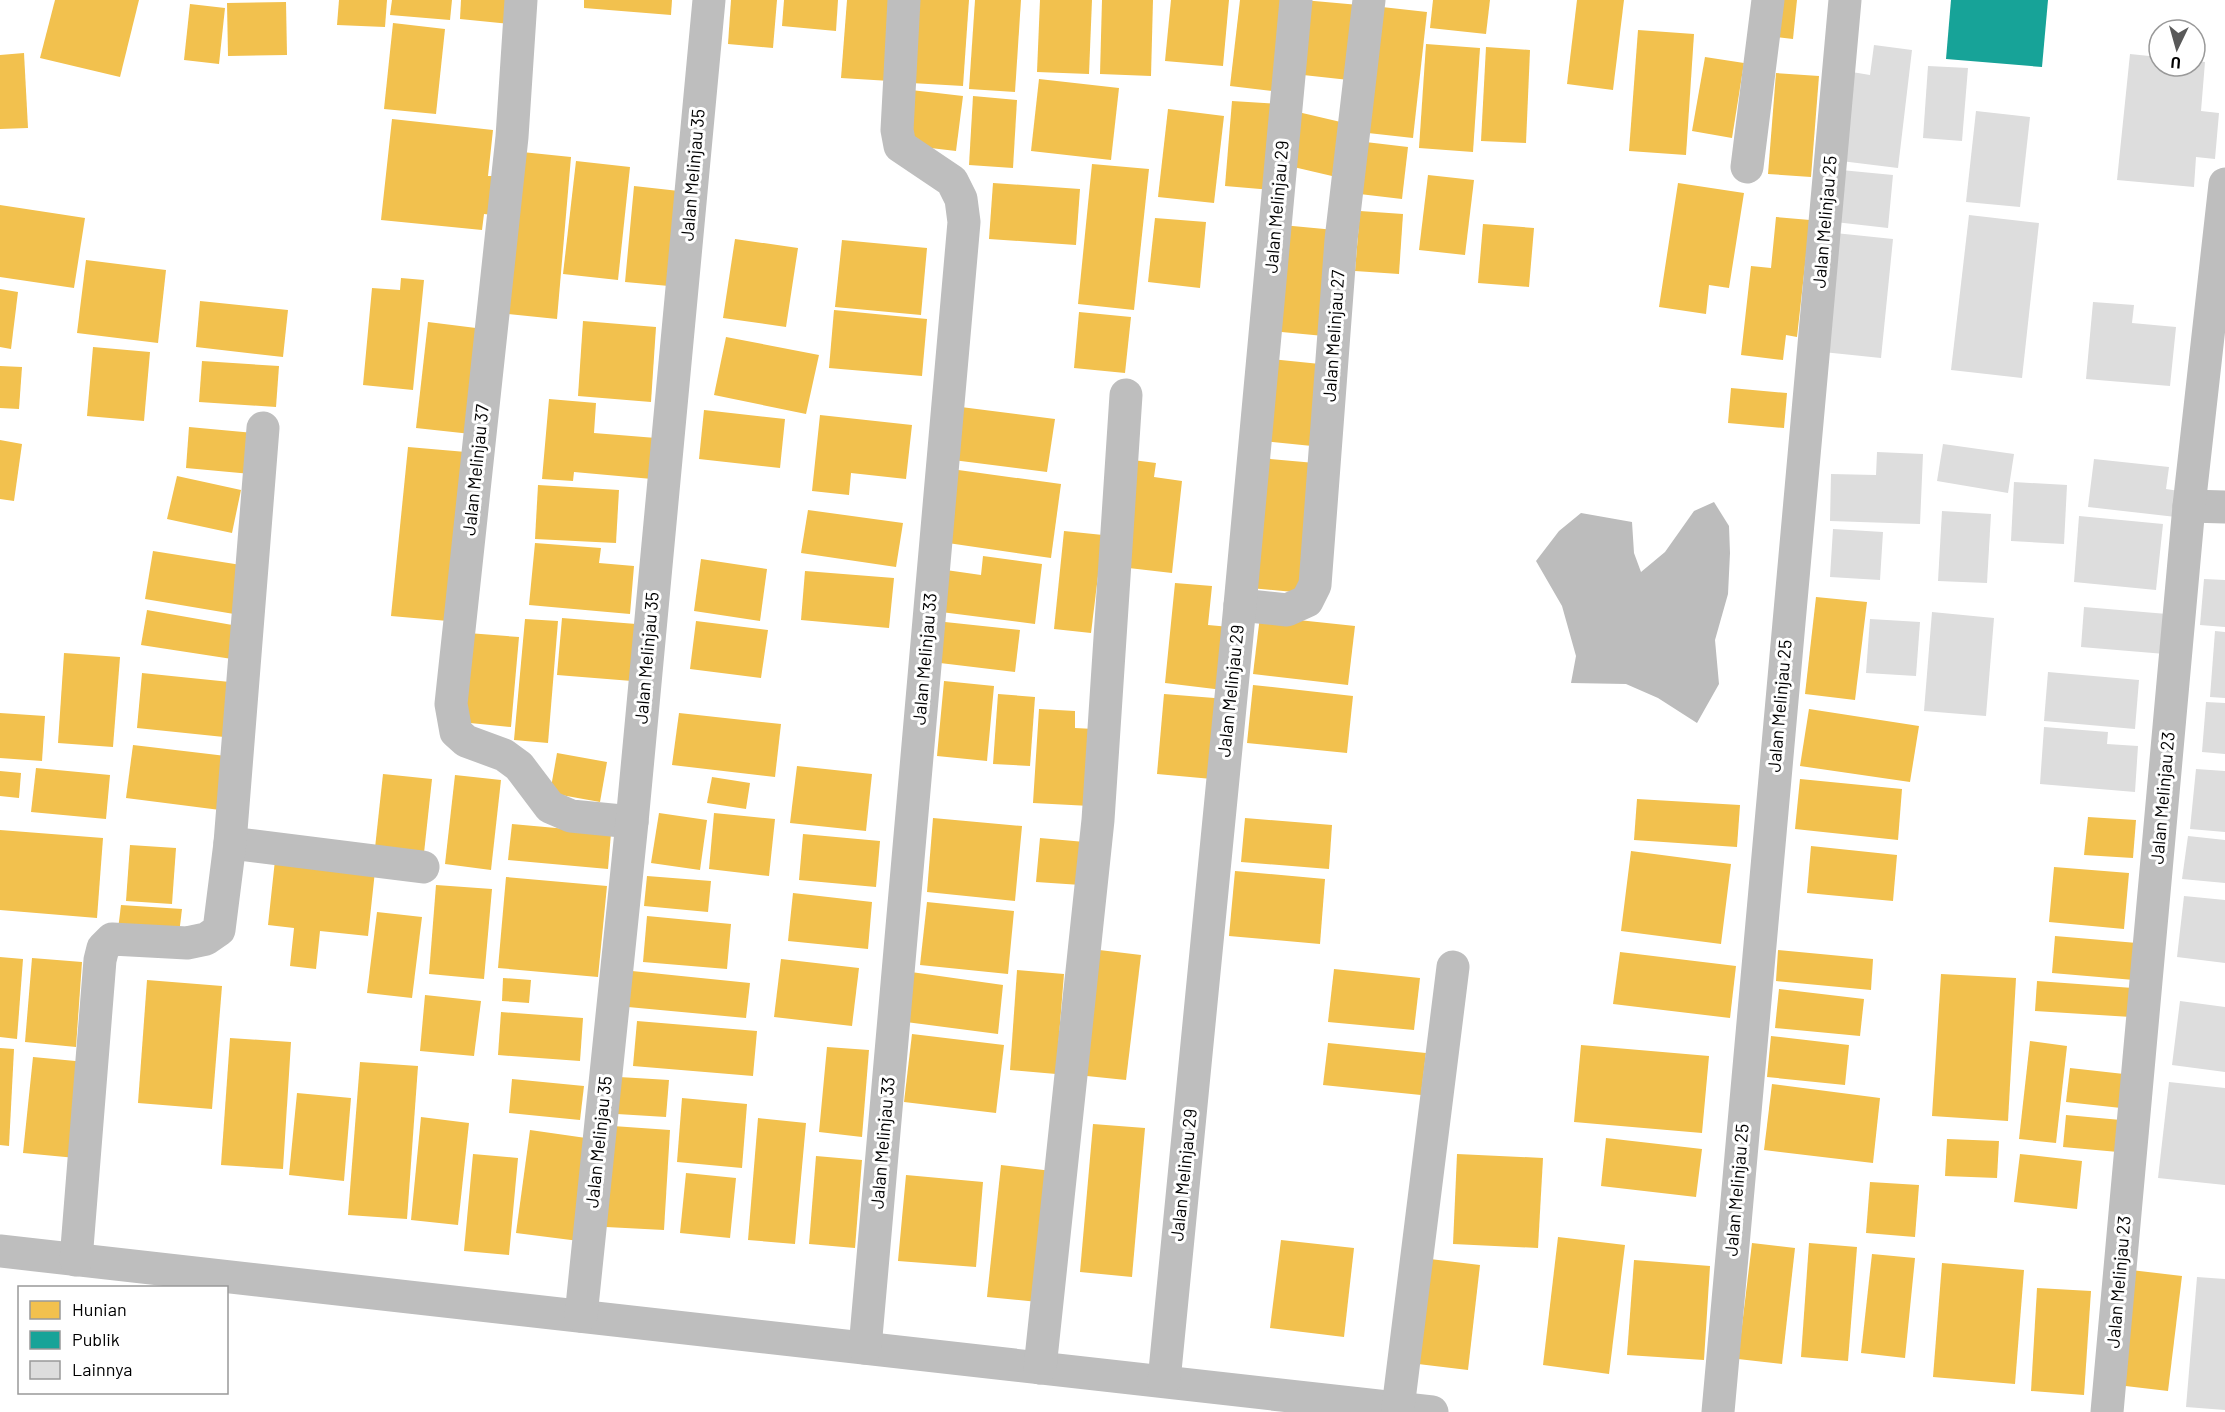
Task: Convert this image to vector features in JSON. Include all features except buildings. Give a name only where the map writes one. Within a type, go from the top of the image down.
[{"type":"street","name":"Jalan Melinjau 37","points":[[521,0],[512,137],[451,704],[456,732],[466,741],[504,755],[519,766],[550,807],[572,816],[632,822]]},
{"type":"street","name":"Jalan Melinjau 35","points":[[581,1316],[632,822],[709,0]]},
{"type":"street","name":"Jalan Melinjau 33","points":[[865,1348],[964,222],[961,199],[952,181],[900,146],[897,130],[904,0]]},
{"type":"street","name":"Jalan Melinjau 29","points":[[1164,1382],[1296,0]]},
{"type":"street","name":"Jalan Melinjau 27","points":[[1240,605],[1287,610],[1307,601],[1315,585],[1341,240],[1369,0]]},
{"type":"street","points":[[1747,167],[1768,0]]},
{"type":"street","name":"Jalan Melinjau 25","points":[[1718,1412],[1845,0]]},
{"type":"street","name":"Jalan Melinjau 23","points":[[2107,1412],[2189,506],[2225,184]]},
{"type":"street","points":[[1040,1368],[1098,819],[1126,395]]},
{"type":"street","points":[[76,1260],[100,960],[104,948],[112,939],[186,943],[206,939],[219,930],[230,843],[263,428]]},
{"type":"street","points":[[2189,506],[2225,507]]},
{"type":"street","points":[[230,843],[423,867]]},
{"type":"street","points":[[1398,1408],[1453,967]]},
{"type":"street","points":[[0,1251],[1432,1412]]},
{"type":"shaded area","points":[[1714,502],[1729,526],[1728,594],[1715,640],[1719,684],[1697,723],[1658,698],[1626,684],[1571,683],[1576,656],[1562,606],[1536,561],[1559,531],[1581,513],[1632,522],[1634,553],[1641,572],[1665,552],[1694,511]]}]
